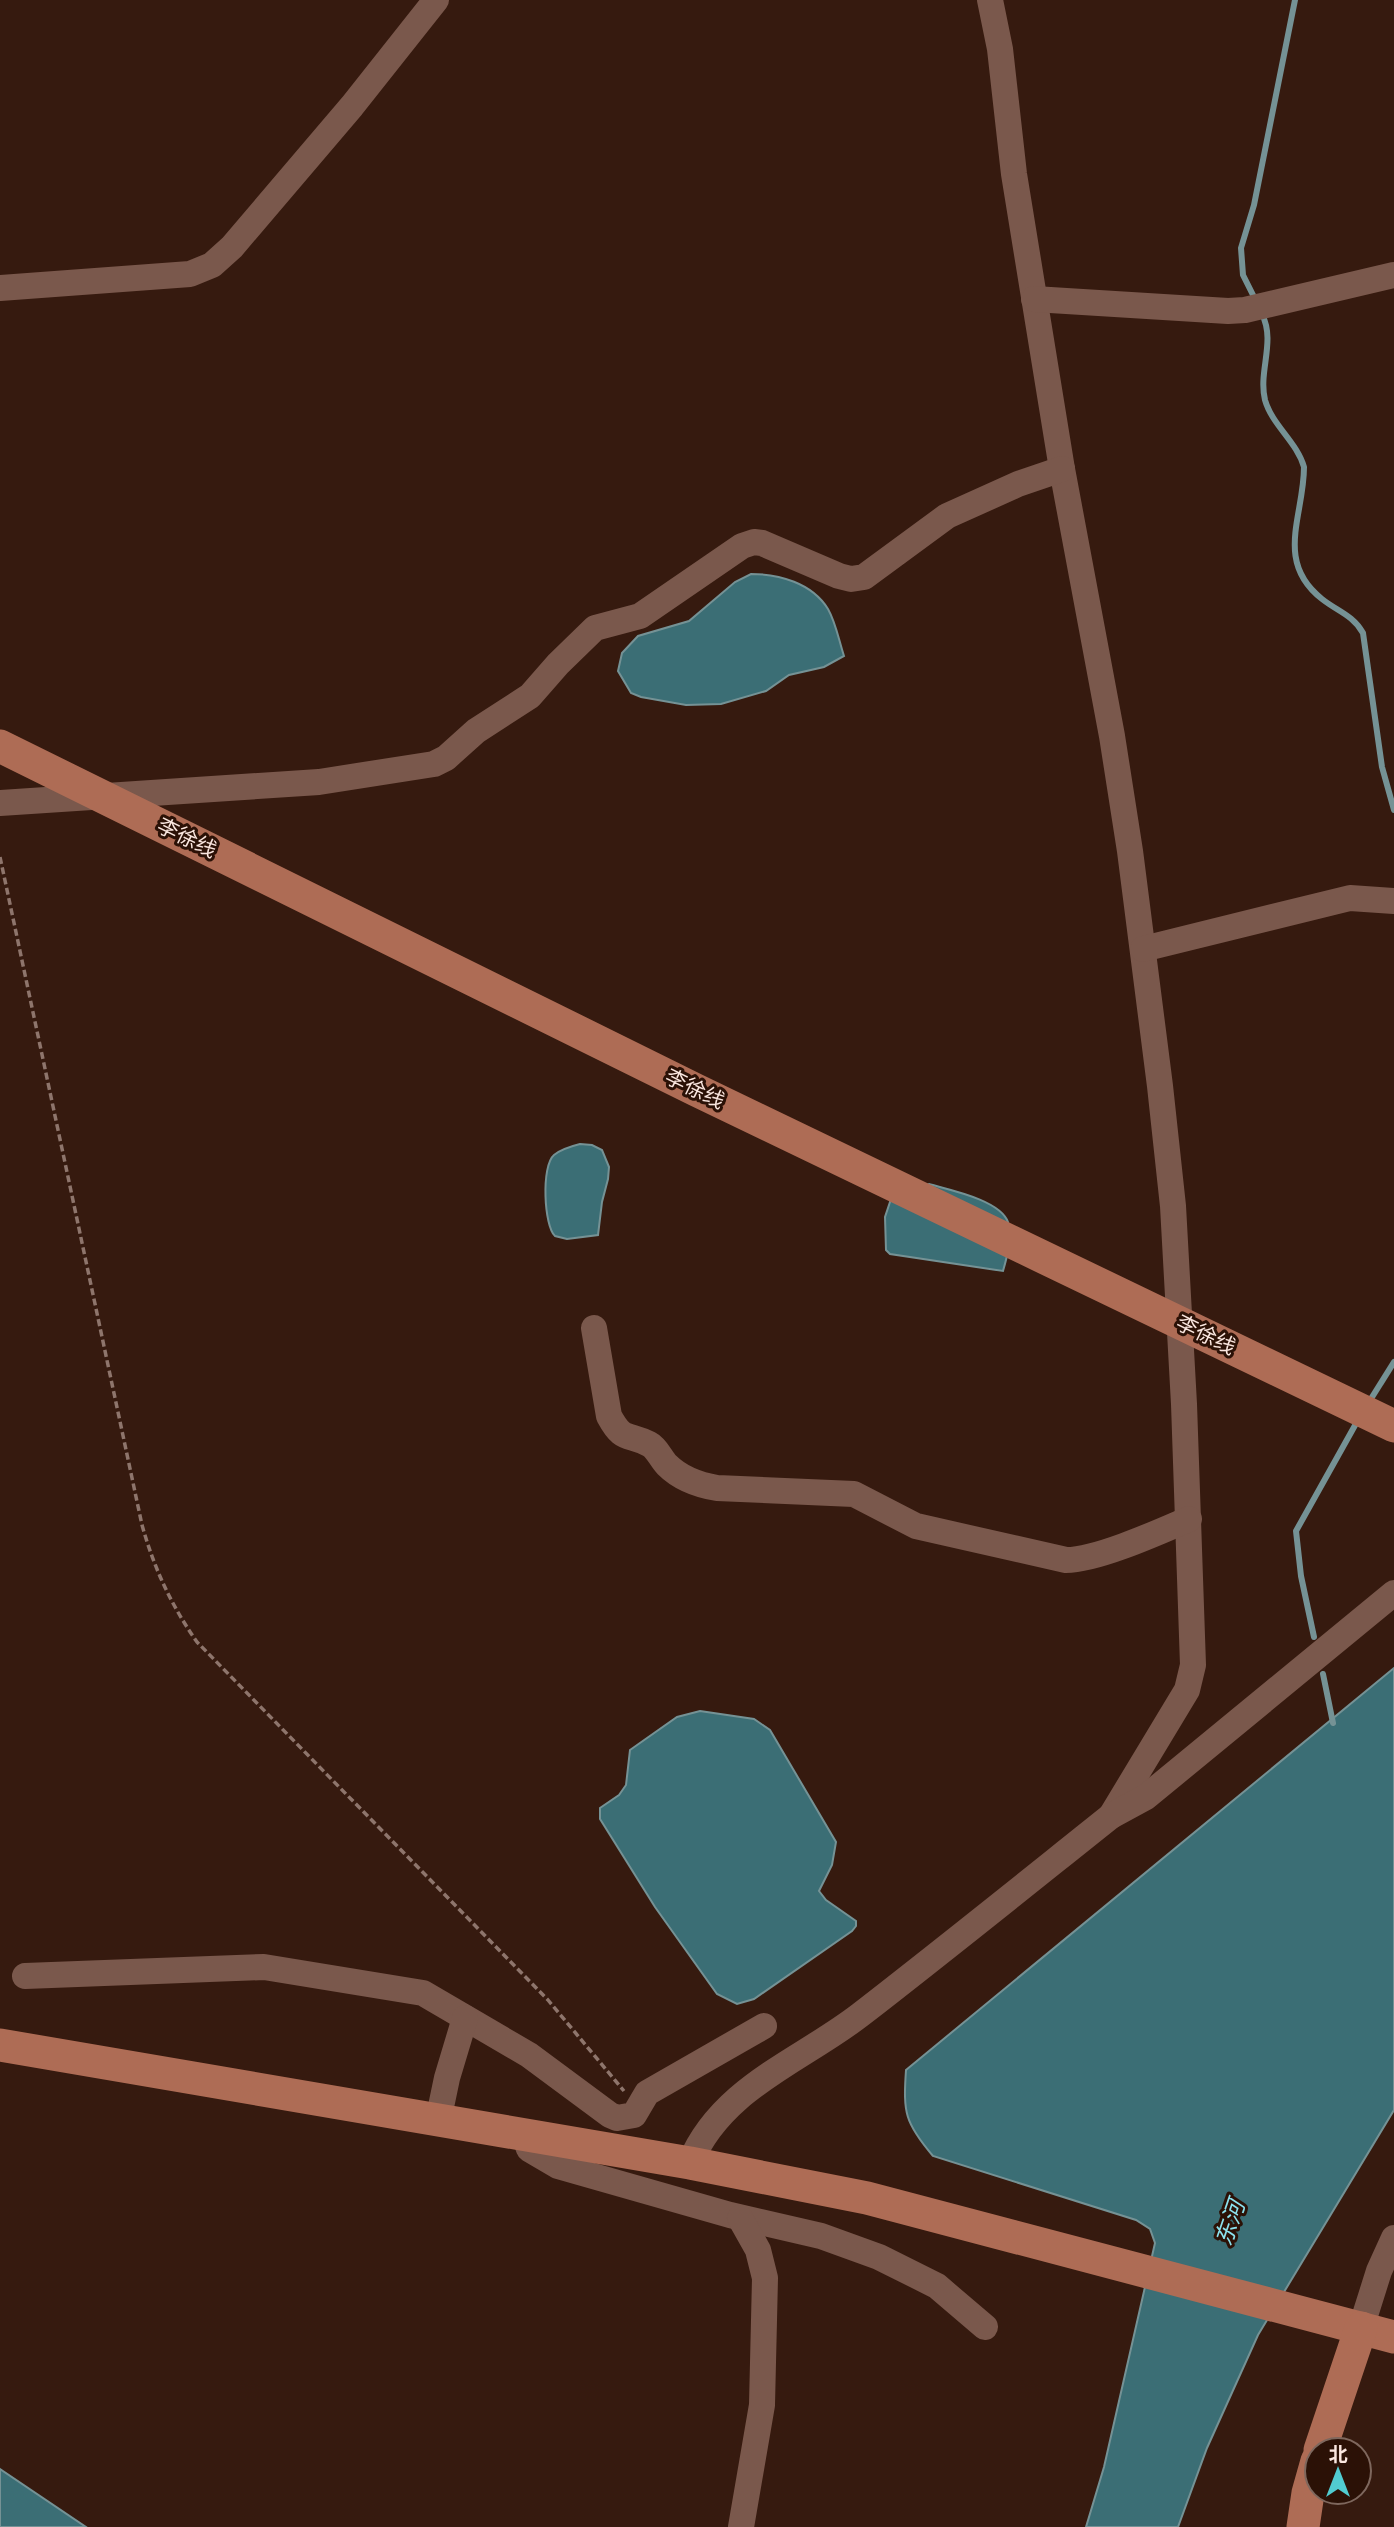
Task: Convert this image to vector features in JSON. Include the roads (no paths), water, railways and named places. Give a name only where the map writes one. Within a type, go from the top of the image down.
[{"type":"main road","name":"李徐线","points":[[0,746],[696,1090],[1394,1426]]},
{"type":"main road","points":[[0,2045],[690,2163],[867,2198],[1394,2337]]},
{"type":"main road","points":[[1324,2436],[1354,2326]]},
{"type":"main road","points":[[1303,2527],[1306,2506]]},
{"type":"street","points":[[0,288],[190,274],[212,265],[232,247],[352,106],[436,0]]},
{"type":"street","points":[[990,0],[1000,49],[1014,174],[1062,469],[1112,736],[1143,949],[1173,1206],[1194,1648],[1187,1690],[1111,1816]]},
{"type":"street","points":[[1034,299],[1228,311],[1259,307],[1394,275]]},
{"type":"street","points":[[0,803],[319,782],[434,764],[446,758],[476,731],[530,696],[595,628],[640,616],[742,546],[754,542],[762,543],[839,576],[851,579],[864,577],[947,516],[1018,484],[1062,469]]},
{"type":"street","points":[[1143,949],[1350,898],[1394,901]]},
{"type":"street","points":[[594,1328],[609,1416],[615,1428],[628,1438],[652,1446],[668,1466],[696,1484],[717,1488],[854,1494],[916,1526],[1066,1560],[1094,1555],[1189,1519]]},
{"type":"street","points":[[690,2163],[710,2125],[732,2102],[857,2018],[1111,1816],[1146,1797],[1394,1593]]},
{"type":"street","points":[[25,1976],[264,1967],[423,1993],[529,2055],[617,2118],[634,2115],[647,2093],[764,2026]]},
{"type":"street","points":[[438,2121],[447,2078],[465,2018]]},
{"type":"street","points":[[524,2135],[529,2149],[558,2166],[740,2218],[821,2236],[879,2257],[937,2286],[985,2327]]},
{"type":"street","points":[[740,2218],[758,2250],[765,2278],[762,2405],[741,2527]]},
{"type":"street","points":[[1354,2326],[1394,2238]]},
{"type":"water","points":[[751,574],[794,582],[804,586],[821,600],[831,614],[844,656],[824,667],[789,675],[766,691],[721,704],[686,705],[631,693],[618,671],[622,653],[638,636],[689,621],[735,582]]},
{"type":"water","points":[[580,1144],[592,1145],[602,1150],[609,1167],[608,1179],[598,1235],[567,1239],[555,1236],[548,1221],[545,1196],[547,1171],[554,1155]]},
{"type":"water","points":[[929,1184],[973,1197],[1003,1214],[1010,1234],[1003,1271],[890,1254],[886,1250],[885,1217],[891,1199]]},
{"type":"water","name":"东河","points":[[1394,1668],[1394,2110],[1258,2335],[1207,2448],[1178,2527],[1086,2527],[1104,2467],[1155,2243],[1150,2229],[1136,2220],[933,2156],[911,2126],[908,2117],[905,2097],[906,2070]]},
{"type":"water","points":[[700,1711],[754,1719],[770,1730],[836,1842],[832,1865],[819,1891],[826,1900],[856,1921],[852,1931],[754,1999],[737,2004],[717,1994],[655,1907],[600,1819],[600,1808],[619,1795],[626,1785],[630,1750],[677,1717]]},
{"type":"water","points":[[0,2469],[86,2527],[0,2527]]},
{"type":"waterway","points":[[1256,301],[1243,275],[1241,248],[1254,205],[1295,0]]},
{"type":"waterway","points":[[1262,314],[1267,335],[1263,389],[1265,400],[1273,418],[1296,450],[1304,467],[1295,537],[1299,569],[1307,584],[1322,599],[1350,617],[1363,633],[1382,767],[1394,810]]},
{"type":"waterway","points":[[1369,1402],[1394,1362]]},
{"type":"waterway","points":[[1314,1637],[1301,1576],[1296,1531],[1358,1420]]},
{"type":"waterway","points":[[1323,1674],[1333,1723]]}]
